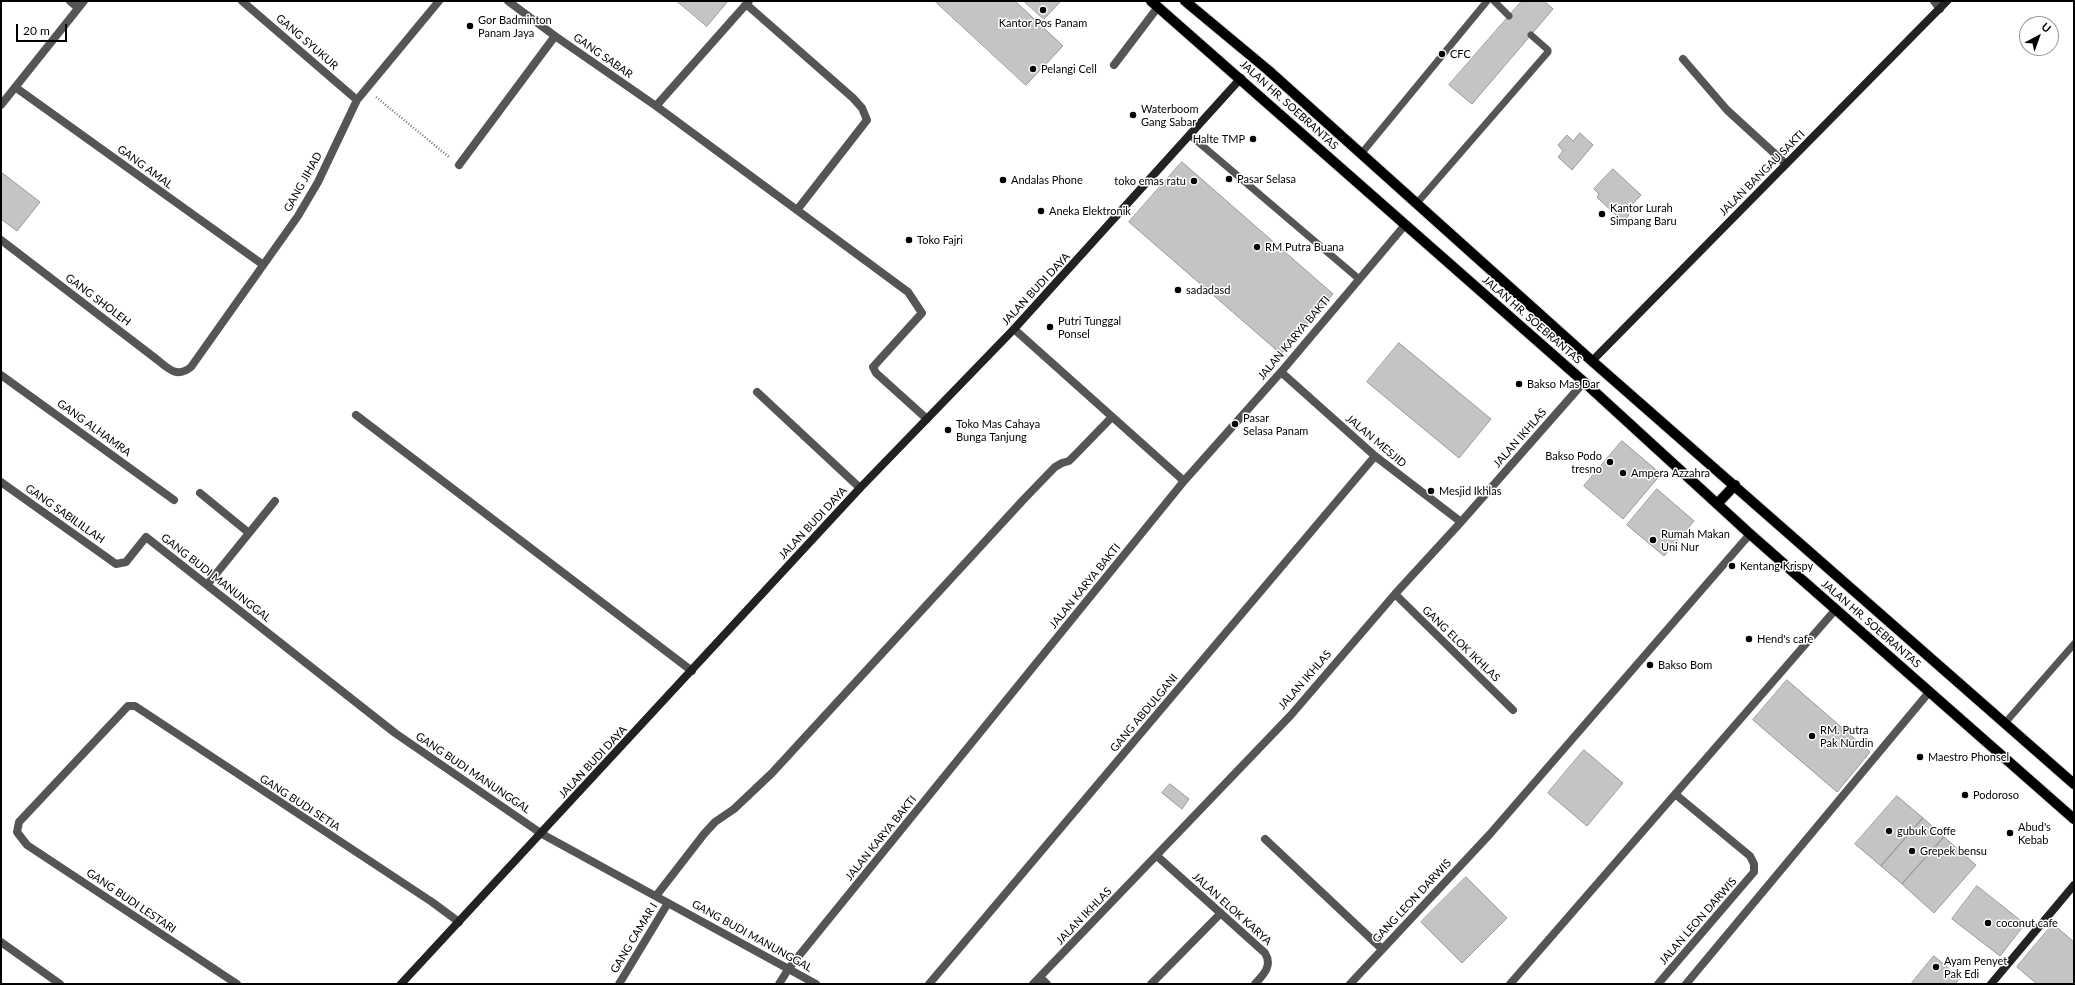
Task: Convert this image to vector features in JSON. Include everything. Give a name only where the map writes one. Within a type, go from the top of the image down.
[{"type":"main road","name":"JALAN HR. SOEBRANTAS","points":[[1185,1],[1268,70],[1592,361],[2074,784]]},
{"type":"main road","name":"JALAN HR. SOEBRANTAS","points":[[1155,4],[1241,78],[1405,225],[1584,382],[1750,534],[2074,819]]},
{"type":"main road","points":[[1717,504],[1735,485]]},
{"type":"street","points":[[70,1],[78,8]]},
{"type":"street","points":[[1,105],[84,1]]},
{"type":"street","name":"GANG SYUKUR","points":[[242,1],[253,4],[357,100]]},
{"type":"street","name":"GANG JIHAD","points":[[183,373],[190,367],[262,264],[298,216],[318,182],[357,100],[439,1]]},
{"type":"street","name":"GANG SABAR","points":[[508,1],[555,36],[656,106],[908,292],[918,304],[922,313],[873,367],[876,373],[927,419]]},
{"type":"street","points":[[1934,1],[1940,8]]},
{"type":"street","name":"JALAN BANGAU SAKTI","points":[[1592,361],[1947,1]]},
{"type":"street","points":[[656,106],[748,2],[853,98],[862,108],[867,120],[859,133],[797,210]]},
{"type":"street","points":[[1114,65],[1155,4]]},
{"type":"street","points":[[459,165],[555,36]]},
{"type":"street","points":[[1683,59],[1726,110],[1786,164]]},
{"type":"street","name":"JALAN BUDI DAYA","points":[[401,984],[542,834],[860,488],[1014,329],[1191,136],[1241,78]]},
{"type":"street","name":"GANG AMAL","points":[[15,87],[262,264]]},
{"type":"street","name":"JALAN KARYA BAKTI","points":[[779,984],[789,968],[1184,481],[1281,372],[1405,225]]},
{"type":"street","name":"GANG SHOLEH","points":[[1,240],[175,373],[183,373]]},
{"type":"street","points":[[1014,329],[1184,481]]},
{"type":"street","name":"JALAN MESJID","points":[[1281,372],[1375,456],[1461,522]]},
{"type":"street","name":"GANG ALHAMRA","points":[[1,375],[174,500]]},
{"type":"street","name":"JALAN IKHLAS","points":[[1033,984],[1157,856],[1291,714],[1394,594],[1461,522],[1584,382]]},
{"type":"street","points":[[757,392],[860,488]]},
{"type":"street","points":[[356,415],[692,671]]},
{"type":"street","points":[[656,896],[715,822],[734,809],[772,773],[1025,498],[1056,467],[1069,461],[1112,417]]},
{"type":"street","name":"GANG ABDULGANI","points":[[929,984],[1375,456]]},
{"type":"street","name":"GANG SABILILLAH","points":[[1,482],[116,564],[126,562],[146,537]]},
{"type":"street","points":[[200,493],[249,533]]},
{"type":"street","points":[[207,585],[275,501]]},
{"type":"street","name":"GANG LEON DARWIS","points":[[1350,984],[1490,834],[1750,534]]},
{"type":"street","name":"GANG BUDI MANUNGGAL","points":[[146,537],[395,733],[542,834],[816,984]]},
{"type":"street","name":"GANG ELOK IKHLAS","points":[[1394,594],[1513,710]]},
{"type":"street","points":[[1510,984],[1836,609]]},
{"type":"street","points":[[1686,984],[1930,692]]},
{"type":"street","name":"GANG BUDI SETIA","points":[[17,832],[20,822],[128,706],[134,706],[432,902],[459,922]]},
{"type":"street","name":"JALAN LEON DARWIS","points":[[1658,984],[1754,872],[1754,864],[1750,856],[1675,794]]},
{"type":"street","name":"GANG BUDI LESTARI","points":[[17,832],[27,845],[237,984]]},
{"type":"street","points":[[1265,840],[1382,949]]},
{"type":"street","name":"JALAN ELOK KARYA","points":[[1157,856],[1265,953],[1269,960],[1265,973],[1254,984]]},
{"type":"street","points":[[1990,984],[2074,885]]},
{"type":"street","name":"GANG CAMAR I","points":[[619,984],[668,903]]},
{"type":"street","points":[[1151,984],[1220,914]]},
{"type":"street","points":[[1,942],[60,984]]},
{"type":"street","points":[[1040,977],[1047,984]]},
{"type":"lane","points":[[1361,154],[1487,1]]},
{"type":"lane","points":[[1494,1],[1509,16]]},
{"type":"lane","points":[[1417,203],[1548,52],[1548,50],[1531,35]]},
{"type":"lane","points":[[1191,136],[1359,279]]},
{"type":"lane","points":[[2005,723],[2074,644]]},
{"type":"path","points":[[366,88],[459,165]]},
{"type":"building","points":[[677,1],[728,1],[707,26]]},
{"type":"building","points":[[935,1],[1015,1],[1063,46],[1026,85]]},
{"type":"building","name":"Kantor Pos Panam","points":[[1024,1],[1061,1],[1044,19]]},
{"type":"building","points":[[1522,1],[1544,1],[1553,9],[1472,104],[1449,85]]},
{"type":"building","points":[[1580,133],[1593,145],[1572,170],[1558,157],[1563,151],[1558,145],[1567,135],[1573,141]]},
{"type":"building","points":[[1182,162],[1333,294],[1281,354],[1129,222]]},
{"type":"building","points":[[1613,169],[1641,195],[1625,212],[1629,215],[1623,222],[1597,197],[1599,194],[1594,189]]},
{"type":"building","points":[[1,172],[40,202],[17,231],[1,219]]},
{"type":"building","points":[[1399,343],[1491,419],[1459,458],[1367,382]]},
{"type":"building","points":[[1622,441],[1661,474],[1623,519],[1584,486]]},
{"type":"building","points":[[1657,489],[1694,521],[1664,556],[1627,525]]},
{"type":"building","name":"RM. Putra Pak Nurdin","points":[[1787,680],[1870,752],[1837,792],[1753,720]]},
{"type":"building","points":[[1584,750],[1623,783],[1587,826],[1548,793]]},
{"type":"building","points":[[1170,784],[1189,799],[1182,809],[1162,793]]},
{"type":"building","name":"gubuk Coffe","points":[[1897,796],[1923,818],[1881,866],[1855,844]]},
{"type":"building","name":"Grepek bensu","points":[[1923,818],[1944,837],[1902,884],[1881,866]]},
{"type":"building","points":[[1944,837],[1976,865],[1934,913],[1902,884]]},
{"type":"building","points":[[1466,877],[1507,918],[1462,963],[1421,922]]},
{"type":"building","points":[[1977,886],[2025,924],[2000,956],[1952,919]]},
{"type":"building","points":[[2053,924],[2074,942],[2074,984],[2037,984],[2017,967]]},
{"type":"building","name":"Ayam Penyet Pak Edi","points":[[1934,956],[1960,978],[1955,984],[1911,984]]},
{"type":"place","name":"Kantor Pos Panam","points":[[1043,10]]},
{"type":"place","name":"Gor Badminton Panam Jaya","points":[[470,26]]},
{"type":"place","name":"CFC","points":[[1442,54]]},
{"type":"place","name":"Pelangi Cell","points":[[1033,69]]},
{"type":"place","name":"Waterboom Gang Sabar","points":[[1133,115]]},
{"type":"place","name":"Halte TMP","points":[[1253,139]]},
{"type":"place","name":"Pasar Selasa","points":[[1229,179]]},
{"type":"place","name":"Andalas Phone","points":[[1003,180]]},
{"type":"place","name":"toko emas ratu","points":[[1194,181]]},
{"type":"place","name":"Aneka Elektronik","points":[[1041,211]]},
{"type":"place","name":"Kantor Lurah Simpang Baru","points":[[1602,214]]},
{"type":"place","name":"Toko Fajri","points":[[909,240]]},
{"type":"place","name":"RM Putra Buana","points":[[1257,247]]},
{"type":"place","name":"sadadasd","points":[[1178,290]]},
{"type":"place","name":"Putri Tunggal Ponsel","points":[[1050,327]]},
{"type":"place","name":"Bakso Mas Dar","points":[[1519,384]]},
{"type":"place","name":"Pasar Selasa Panam","points":[[1235,424]]},
{"type":"place","name":"Toko Mas Cahaya Bunga Tanjung","points":[[948,430]]},
{"type":"place","name":"Bakso Podo tresno","points":[[1610,462]]},
{"type":"place","name":"Ampera Azzahra","points":[[1623,473]]},
{"type":"place","name":"Mesjid Ikhlas","points":[[1431,491]]},
{"type":"place","name":"Rumah Makan Uni Nur","points":[[1653,540]]},
{"type":"place","name":"Kentang Krispy","points":[[1732,566]]},
{"type":"place","name":"Hend's cafe","points":[[1749,639]]},
{"type":"place","name":"Bakso Bom","points":[[1650,665]]},
{"type":"place","name":"RM. Putra Pak Nurdin","points":[[1812,736]]},
{"type":"place","name":"Maestro Phonsel","points":[[1920,757]]},
{"type":"place","name":"Podoroso","points":[[1965,795]]},
{"type":"place","name":"gubuk Coffe","points":[[1889,831]]},
{"type":"place","name":"Abud's Kebab","points":[[2010,833]]},
{"type":"place","name":"Grepek bensu","points":[[1912,851]]},
{"type":"place","name":"coconut cafe","points":[[1988,923]]},
{"type":"place","name":"Ayam Penyet Pak Edi","points":[[1936,967]]}]
